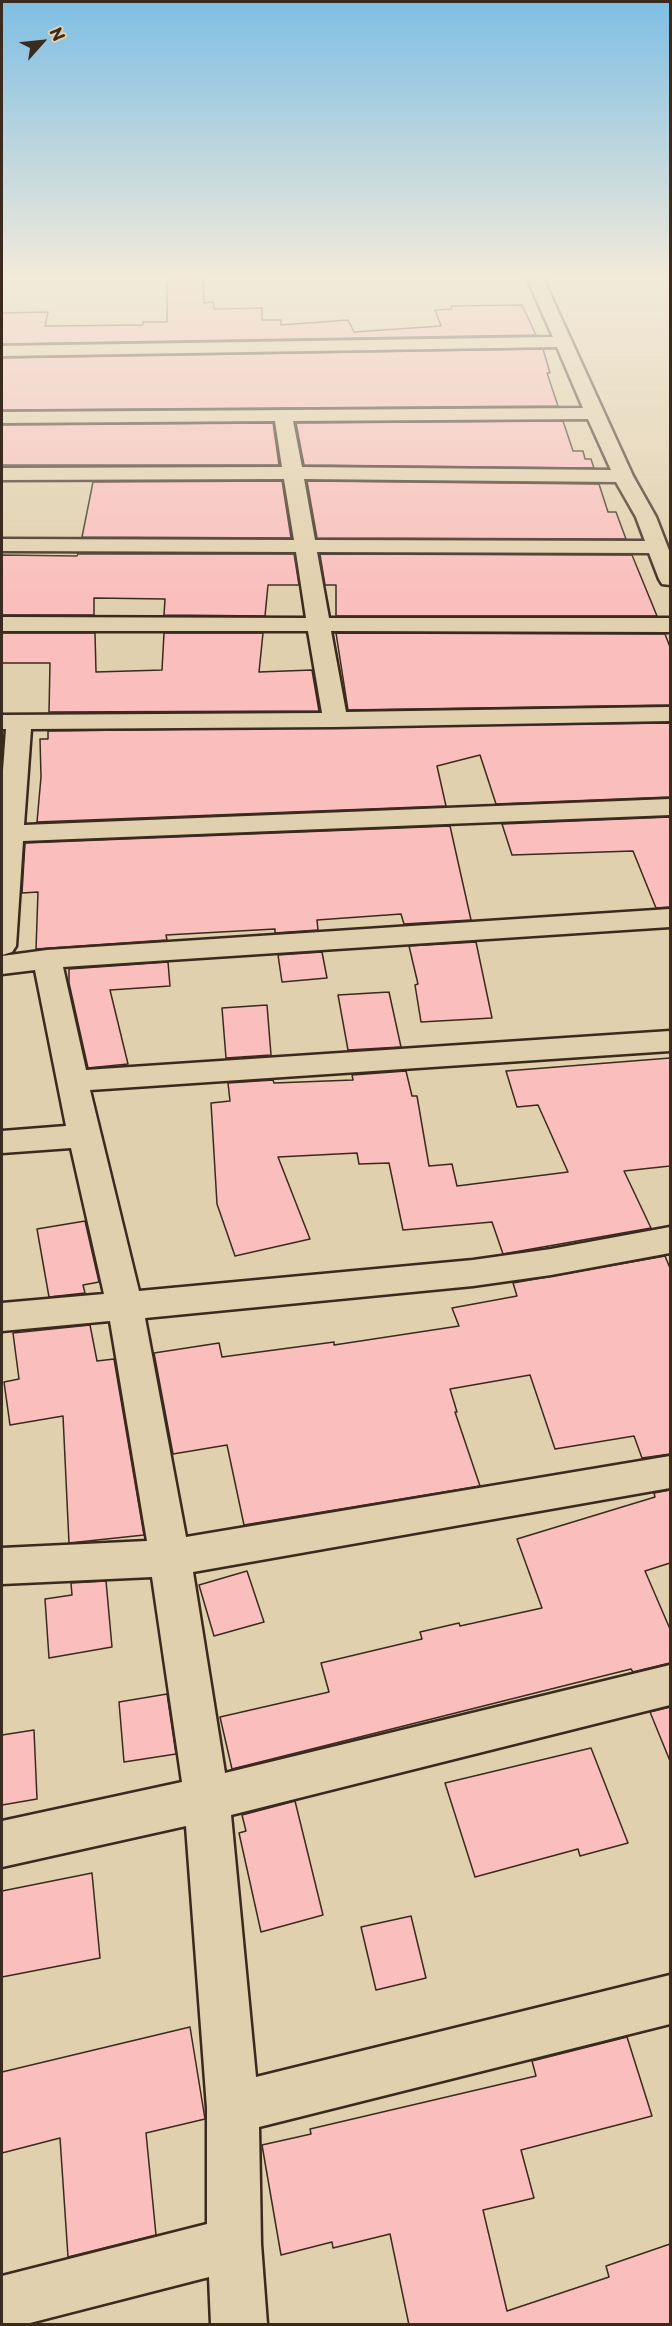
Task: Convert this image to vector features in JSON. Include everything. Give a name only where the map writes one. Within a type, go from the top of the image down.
[{"type":"street","points":[[582,383],[623,476],[646,517],[670,579]]},
{"type":"street","points":[[2,417],[595,413]]},
{"type":"street","points":[[283,416],[335,720]]},
{"type":"street","points":[[2,474],[293,473],[623,476]]},
{"type":"street","points":[[646,517],[670,516]]},
{"type":"street","points":[[2,545],[656,547]]},
{"type":"street","points":[[2,624],[670,625]]},
{"type":"street","points":[[2,946],[10,722],[335,720],[670,714]]},
{"type":"street","points":[[6,834],[670,807]]},
{"type":"street","points":[[2,965],[47,959],[670,918]]},
{"type":"street","points":[[47,959],[84,1136],[125,1306],[170,1558],[207,1799],[233,2108],[234,2244],[239,2325]]},
{"type":"street","points":[[74,1081],[670,1041]]},
{"type":"street","points":[[2,1142],[84,1136]]},
{"type":"street","points":[[2,1317],[472,1273],[551,1262],[670,1240]]},
{"type":"street","points":[[2,1566],[170,1558],[670,1472]]},
{"type":"street","points":[[2,1844],[207,1799],[670,1685]]},
{"type":"street","points":[[233,2108],[670,2000]]},
{"type":"street","points":[[2,2303],[234,2244]]},
{"type":"building","points":[[2,383],[550,383],[558,406],[2,410]]},
{"type":"building","points":[[563,421],[573,451],[583,451],[585,459],[591,459],[594,468],[304,465],[296,423]]},
{"type":"building","points":[[273,423],[279,465],[2,465],[2,425]]},
{"type":"building","points":[[282,481],[291,538],[82,537],[93,482]]},
{"type":"building","points":[[307,481],[599,484],[608,512],[616,512],[626,539],[317,538]]},
{"type":"building","points":[[78,554],[294,554],[299,585],[268,585],[265,616],[164,615],[165,599],[94,598],[94,615],[2,615],[2,555],[77,556]]},
{"type":"building","points":[[320,554],[632,555],[657,616],[336,616],[336,585],[325,585]]},
{"type":"building","points":[[2,633],[95,633],[96,672],[162,670],[164,633],[263,633],[259,672],[312,670],[319,711],[49,712],[50,663],[2,663]]},
{"type":"building","points":[[336,633],[665,634],[670,647],[670,705],[348,710]]},
{"type":"building","points":[[670,723],[670,797],[496,804],[480,755],[437,766],[446,806],[37,822],[41,777],[40,739],[48,739],[48,731]]},
{"type":"building","points":[[670,817],[670,907],[656,908],[633,851],[512,855],[502,824]]},
{"type":"building","points":[[450,826],[471,920],[404,924],[401,914],[317,920],[318,930],[275,933],[275,929],[166,935],[167,940],[36,949],[38,892],[22,893],[25,843]]},
{"type":"building","points":[[476,942],[492,1018],[421,1022],[415,985],[418,984],[409,946]]},
{"type":"building","points":[[322,952],[327,978],[282,982],[278,955]]},
{"type":"building","points":[[168,962],[170,986],[110,990],[128,1064],[88,1068],[69,983],[69,969]]},
{"type":"building","points":[[389,992],[401,1047],[348,1050],[338,995]]},
{"type":"building","points":[[267,1005],[271,1055],[226,1058],[222,1008]]},
{"type":"building","points":[[670,1058],[670,1166],[624,1171],[651,1228],[503,1254],[492,1222],[403,1230],[389,1163],[359,1164],[357,1153],[278,1157],[310,1239],[235,1256],[217,1204],[211,1103],[230,1101],[228,1083],[273,1080],[274,1083],[353,1080],[352,1075],[406,1071],[412,1096],[417,1096],[429,1166],[452,1164],[457,1186],[568,1172],[538,1105],[517,1107],[506,1071]]},
{"type":"building","points":[[85,1221],[99,1282],[83,1285],[85,1293],[49,1297],[37,1229]]},
{"type":"building","points":[[665,1256],[670,1268],[670,1454],[642,1458],[634,1436],[555,1449],[530,1375],[450,1389],[457,1412],[455,1412],[480,1486],[244,1525],[227,1445],[173,1454],[154,1353],[219,1343],[222,1357],[334,1342],[334,1345],[459,1326],[452,1308],[517,1296],[513,1283]]},
{"type":"building","points":[[90,1325],[97,1361],[114,1359],[144,1535],[69,1543],[63,1416],[10,1425],[4,1382],[19,1379],[13,1333]]},
{"type":"building","points":[[670,1490],[670,1563],[645,1571],[670,1629],[670,1663],[633,1672],[631,1669],[232,1769],[220,1717],[329,1692],[321,1663],[422,1639],[420,1632],[459,1623],[460,1626],[542,1608],[517,1539],[655,1497],[654,1493]]},
{"type":"building","points":[[247,1571],[264,1622],[214,1636],[199,1585]]},
{"type":"building","points":[[106,1581],[112,1647],[49,1658],[45,1599],[72,1595],[71,1583]]},
{"type":"building","points":[[167,1694],[176,1754],[124,1762],[119,1702]]},
{"type":"building","points":[[670,1707],[670,1761],[650,1712]]},
{"type":"building","points":[[34,1730],[37,1799],[2,1805],[2,1735]]},
{"type":"building","points":[[591,1748],[628,1843],[580,1856],[578,1849],[475,1877],[445,1783]]},
{"type":"building","points":[[295,1801],[323,1915],[261,1932],[239,1833],[246,1831],[242,1815]]},
{"type":"building","points":[[92,1873],[100,1958],[2,1977],[2,1891]]},
{"type":"building","points":[[411,1916],[426,1978],[376,1990],[361,1927]]},
{"type":"building","points":[[190,2027],[205,2119],[146,2133],[156,2235],[68,2257],[60,2138],[2,2153],[2,2072]]},
{"type":"building","points":[[627,2037],[652,2116],[521,2150],[534,2198],[483,2210],[507,2311],[609,2277],[606,2266],[670,2244],[670,2325],[409,2325],[390,2234],[333,2248],[332,2242],[281,2255],[262,2145],[311,2134],[310,2129],[536,2076],[532,2061]]}]
